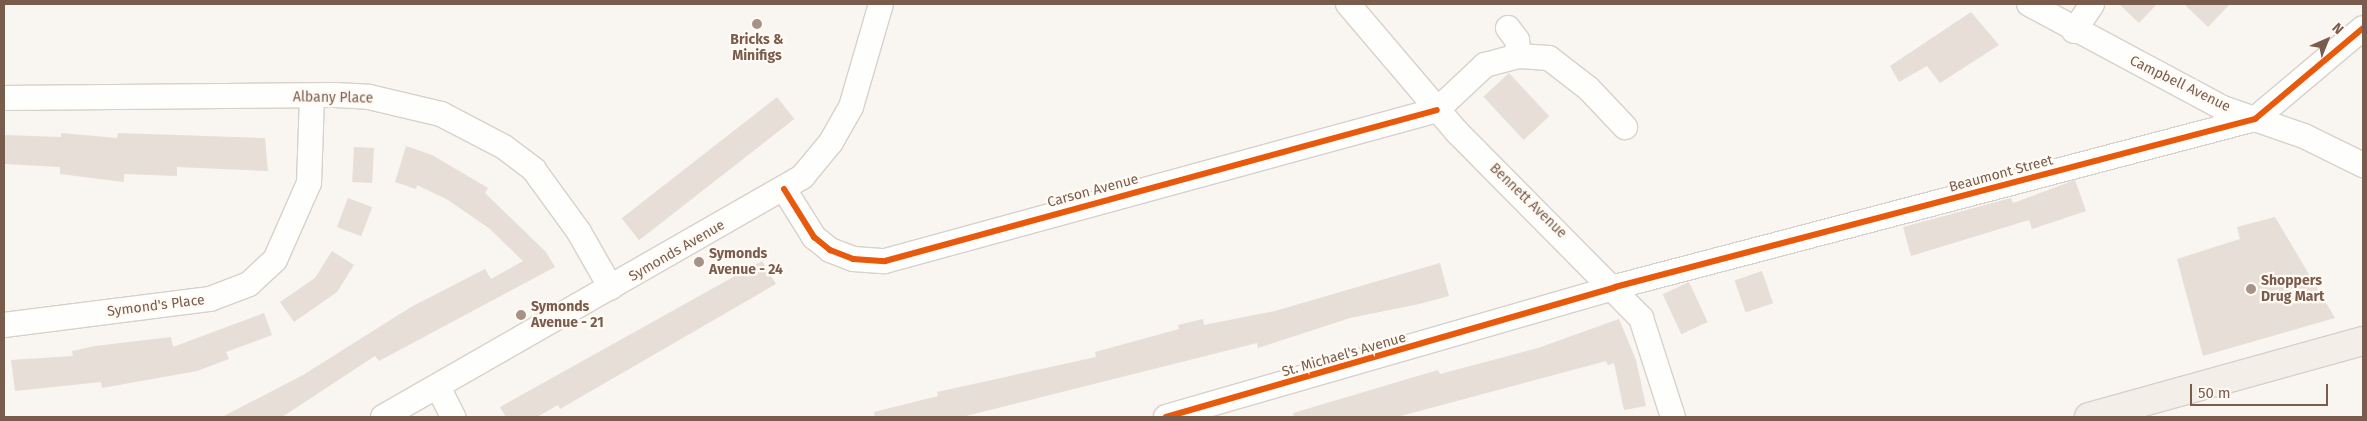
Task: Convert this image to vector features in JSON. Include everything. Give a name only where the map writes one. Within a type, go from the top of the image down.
[{"type":"main road","points":[[2089,417],[2363,341]]},
{"type":"street","name":"Symonds Avenue","points":[[383,417],[784,189],[817,161],[842,126],[881,4]]},
{"type":"street","name":"Bennett Avenue","points":[[1348,4],[1437,110],[1615,287],[1642,318],[1673,417]]},
{"type":"street","name":"Campbell Avenue","points":[[2029,4],[2074,30],[2207,100],[2363,165]]},
{"type":"street","points":[[2074,30],[2092,4]]},
{"type":"street","points":[[1508,28],[1518,40],[1519,56]]},
{"type":"street","name":"Beaumont Street","points":[[1615,287],[2255,119],[2363,28]]},
{"type":"street","points":[[1437,110],[1485,65],[1519,56],[1549,58],[1588,88],[1625,127]]},
{"type":"street","name":"Symond's Place","points":[[4,325],[210,299],[249,284],[275,260],[309,183],[312,96]]},
{"type":"street","name":"Albany Place","points":[[4,98],[369,97],[410,104],[442,114],[504,147],[534,170],[557,198],[611,288]]},
{"type":"street","name":"Carson Avenue","points":[[784,189],[814,237],[830,250],[853,259],[885,261],[1437,110]]},
{"type":"street","name":"St. Michael's Avenue","points":[[1166,417],[1615,287]]},
{"type":"street","points":[[438,387],[454,417]]},
{"type":"building","points":[[2119,4],[2157,4],[2139,23]]},
{"type":"building","points":[[2184,4],[2230,4],[2208,27]]},
{"type":"building","points":[[1971,12],[1999,45],[1940,83],[1927,66],[1899,82],[1890,66]]},
{"type":"building","points":[[1509,73],[1549,116],[1524,140],[1483,97]]},
{"type":"building","points":[[777,97],[794,119],[639,240],[622,218]]},
{"type":"building","points":[[61,133],[117,138],[118,133],[265,138],[268,171],[177,167],[177,176],[124,174],[124,182],[60,174],[60,167],[4,164],[4,135],[61,137]]},
{"type":"building","points":[[406,146],[432,155],[488,188],[485,193],[546,252],[555,267],[379,361],[375,356],[282,417],[222,417],[303,375],[411,307],[485,269],[491,279],[523,261],[490,229],[448,200],[417,185],[416,189],[395,182]]},
{"type":"building","points":[[354,147],[374,148],[372,183],[352,182]]},
{"type":"building","points":[[2075,180],[2086,211],[2032,229],[2029,220],[1911,256],[1903,227],[2011,198],[2013,203]]},
{"type":"building","points":[[348,198],[372,207],[361,236],[337,227]]},
{"type":"building","name":"Shoppers Drug Mart","points":[[2275,217],[2335,318],[2203,356],[2177,259],[2240,239],[2237,227]]},
{"type":"building","points":[[332,251],[354,265],[337,292],[294,322],[280,302],[315,278]]},
{"type":"building","points":[[762,261],[776,284],[560,409],[558,405],[537,417],[506,417],[500,407]]},
{"type":"building","points":[[1440,263],[1449,296],[1350,318],[1258,348],[1257,343],[962,417],[875,417],[874,412],[938,396],[937,392],[1096,357],[1095,352],[1179,329],[1178,325],[1203,319],[1204,325],[1275,311]]},
{"type":"building","points":[[1762,271],[1773,303],[1746,313],[1735,280]]},
{"type":"building","points":[[1689,282],[1708,322],[1681,334],[1663,294]]},
{"type":"building","points":[[264,313],[272,335],[226,352],[229,359],[197,371],[102,388],[101,382],[15,391],[11,360],[73,356],[72,351],[95,346],[171,337],[173,347]]},
{"type":"building","points":[[1619,319],[1636,360],[1646,406],[1624,410],[1614,363],[1608,365],[1606,361],[1397,417],[1294,417],[1293,413],[1438,370],[1440,374],[1538,348]]},
{"type":"cycle path","points":[[1166,417],[1615,287],[2255,119],[2363,28]]},
{"type":"cycle path","points":[[784,189],[814,237],[830,250],[853,259],[885,261],[1437,110]]},
{"type":"place","name":"Bricks & Minifigs","points":[[757,24]]},
{"type":"place","name":"Symonds Avenue - 24","points":[[699,262]]},
{"type":"place","name":"Shoppers Drug Mart","points":[[2251,289]]},
{"type":"place","name":"Symonds Avenue - 21","points":[[521,315]]}]
